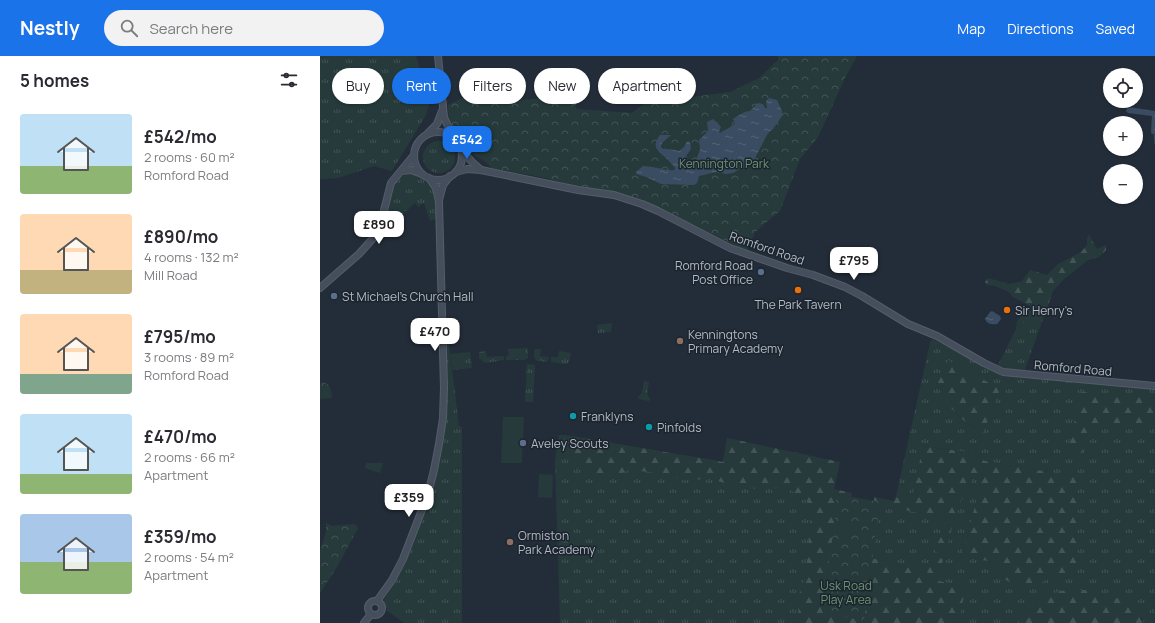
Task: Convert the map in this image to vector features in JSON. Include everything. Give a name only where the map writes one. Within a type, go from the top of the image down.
[{"type":"street","points":[[438,56],[446,122],[460,148],[481,170]]},
{"type":"street","points":[[422,174],[417,167],[414,155],[415,148],[418,142],[437,124],[443,107]]},
{"type":"street","points":[[427,134],[441,133],[454,139]]},
{"type":"street","points":[[439,202],[443,185],[461,162],[460,148]]},
{"type":"street","points":[[320,288],[359,254],[376,235],[381,222],[391,183],[414,155]]},
{"type":"street","name":"Romford Road","points":[[453,174],[467,169],[481,170],[578,190],[614,195],[642,204],[730,248],[845,287],[908,324],[937,336],[1003,372],[1155,386]]},
{"type":"street","points":[[402,171],[411,170],[429,178],[441,179],[453,174]]},
{"type":"street","points":[[377,602],[392,580],[403,559],[428,494],[434,470],[443,418],[444,388],[439,202],[436,188],[429,178]]},
{"type":"street","points":[[373,601],[381,604],[381,611],[375,615],[371,614],[368,610],[369,604],[373,601]]},
{"type":"street","points":[[364,623],[371,614]]},
{"type":"green space","points":[[320,56],[416,56],[420,68],[392,68],[392,104],[429,104],[426,115],[392,171],[374,166],[338,178],[320,179]]},
{"type":"green space","name":"Kennington Park","points":[[778,56],[857,56],[846,76],[818,137],[800,159],[780,211],[755,232],[747,251],[659,208],[626,195],[579,187],[537,176],[491,168],[486,162],[472,153],[464,145],[450,121],[448,111],[448,105],[459,100],[459,104],[526,104],[526,99],[534,99],[534,104],[576,104],[576,109],[632,113],[644,104],[696,104],[696,96],[730,92],[759,78],[778,60]]},
{"type":"green space","points":[[436,141],[442,141],[452,148],[455,157],[454,163],[448,170],[442,173],[436,173],[426,166],[423,160],[423,154],[430,144]]},
{"type":"green space","points":[[414,174],[433,188],[437,218],[430,221],[424,203],[418,207],[415,203],[393,223],[390,223],[385,220],[396,181],[405,175]]},
{"type":"green space","points":[[1089,235],[1097,249],[1106,245],[1106,250],[1099,257],[1088,260],[1063,280],[1053,291],[1047,308],[1040,306],[1016,329],[1017,321],[1030,306],[1013,297],[1009,292],[995,286],[986,285],[985,282],[988,278],[1009,284],[1022,281],[1030,270],[1047,275],[1058,264],[1081,252],[1087,245],[1087,238]]},
{"type":"green space","points":[[1040,306],[1047,308],[1023,375],[1155,386],[1155,623],[1144,623],[1142,618],[1041,597],[1016,617],[1020,623],[958,623],[966,587],[939,581],[927,573],[872,558],[880,502],[909,511],[946,516],[935,552],[945,553],[957,509],[973,478],[980,480],[978,494],[962,556],[1009,565],[1027,590],[1051,577],[1055,473],[985,461],[973,453],[924,446],[911,504],[896,496],[932,339],[952,349],[954,346],[996,369],[1016,329]],"holes":[[[937,385],[1000,389],[983,432],[967,423],[950,407]]]},
{"type":"green space","points":[[446,320],[459,426],[462,427],[462,623],[404,623],[388,611],[384,600],[396,581],[411,550],[435,482],[445,431],[447,394]]},
{"type":"green space","points":[[612,323],[611,332],[598,333],[597,325]]},
{"type":"green space","points":[[528,348],[528,358],[525,360],[506,360],[506,356],[509,355],[508,349]]},
{"type":"green space","points":[[534,349],[541,349],[540,356],[549,357],[548,360],[546,362],[536,360],[534,358]]},
{"type":"green space","points":[[486,351],[487,357],[504,356],[504,360],[485,363],[479,358],[479,352]]},
{"type":"green space","points":[[559,351],[571,353],[569,362],[566,364],[551,362],[551,357],[558,357]]},
{"type":"green space","points":[[470,352],[472,368],[453,370],[450,354]]},
{"type":"green space","points":[[948,360],[1000,389],[983,433],[963,420],[947,404],[937,385]]},
{"type":"green space","points":[[527,364],[535,365],[533,402],[525,402]]},
{"type":"green space","points":[[644,381],[649,382],[647,394],[650,399],[649,401],[637,398],[642,393]]},
{"type":"green space","points":[[322,382],[329,386],[332,398],[320,399],[320,384]]},
{"type":"green space","points":[[1082,392],[1132,396],[1155,400],[1155,422],[1129,424],[1089,423],[1081,458],[1066,456]]},
{"type":"green space","points":[[503,417],[524,417],[522,463],[501,463]]},
{"type":"green space","points":[[559,435],[724,462],[834,489],[872,623],[560,623],[555,461]]},
{"type":"green space","points":[[570,436],[723,462],[727,438],[840,462],[834,489],[852,493],[851,497],[836,494],[836,511],[864,621],[872,558],[927,573],[933,556],[943,559],[939,581],[966,587],[958,623],[793,623],[798,614],[800,589],[807,575],[807,555],[812,506],[802,497],[786,488],[757,489],[736,486],[710,479],[684,480],[659,473],[630,470],[598,481],[575,466],[567,450]]},
{"type":"green space","points":[[923,446],[973,453],[985,461],[1078,477],[1076,574],[1051,577],[1027,591],[1002,578],[1008,565],[962,556],[978,494],[980,480],[973,478],[957,509],[945,553],[935,552],[946,516],[909,511],[874,501],[874,497],[894,501],[896,496],[911,503]]},
{"type":"green space","points":[[366,463],[383,463],[380,473],[365,468]]},
{"type":"green space","points":[[539,474],[553,475],[552,498],[538,497]]},
{"type":"green space","name":"Usk Road Play Area","points":[[836,494],[880,502],[864,621],[822,612],[836,511]]},
{"type":"green space","points":[[840,512],[851,513],[849,532],[837,530]]},
{"type":"green space","points":[[326,523],[332,526],[355,524],[358,528],[337,567],[320,593],[320,551],[326,532]]},
{"type":"green space","points":[[1065,590],[1088,590],[1124,600],[1134,609],[1144,623],[1020,623],[1015,617],[1041,597]]},
{"type":"water","points":[[769,98],[777,100],[782,111],[782,116],[773,129],[768,133],[755,158],[748,166],[733,173],[726,174],[716,172],[699,176],[697,183],[694,185],[661,184],[636,174],[636,172],[643,166],[675,170],[669,161],[657,150],[656,144],[660,135],[671,135],[662,143],[661,147],[664,150],[671,149],[679,151],[684,147],[687,141],[690,142],[691,149],[686,156],[691,167],[700,150],[699,140],[708,131],[707,122],[713,119],[721,127],[719,131],[720,133],[735,123],[733,119],[750,111],[758,103],[763,104],[765,108],[767,108],[766,101]]},
{"type":"water","points":[[1128,108],[1135,108],[1155,111],[1155,134],[1152,134],[1151,132],[1152,116],[1128,113],[1126,111]]},
{"type":"water","points":[[992,311],[1000,316],[1001,319],[997,324],[990,324],[985,319]]},
{"type":"waterway","points":[[1154,134],[1155,144]]},
{"type":"place","name":"Romford Road Post Office","points":[[761,272]]},
{"type":"place","name":"The Park Tavern","points":[[798,290]]},
{"type":"place","name":"St Michael's Church Hall","points":[[334,296]]},
{"type":"place","name":"Sir Henry's","points":[[1007,310]]},
{"type":"place","name":"Kenningtons Primary Academy","points":[[680,341]]},
{"type":"place","name":"Franklyns","points":[[573,416]]},
{"type":"place","name":"Pinfolds","points":[[649,427]]},
{"type":"place","name":"Aveley Scouts","points":[[523,443]]},
{"type":"place","name":"Ormiston Park Academy","points":[[510,542]]}]
